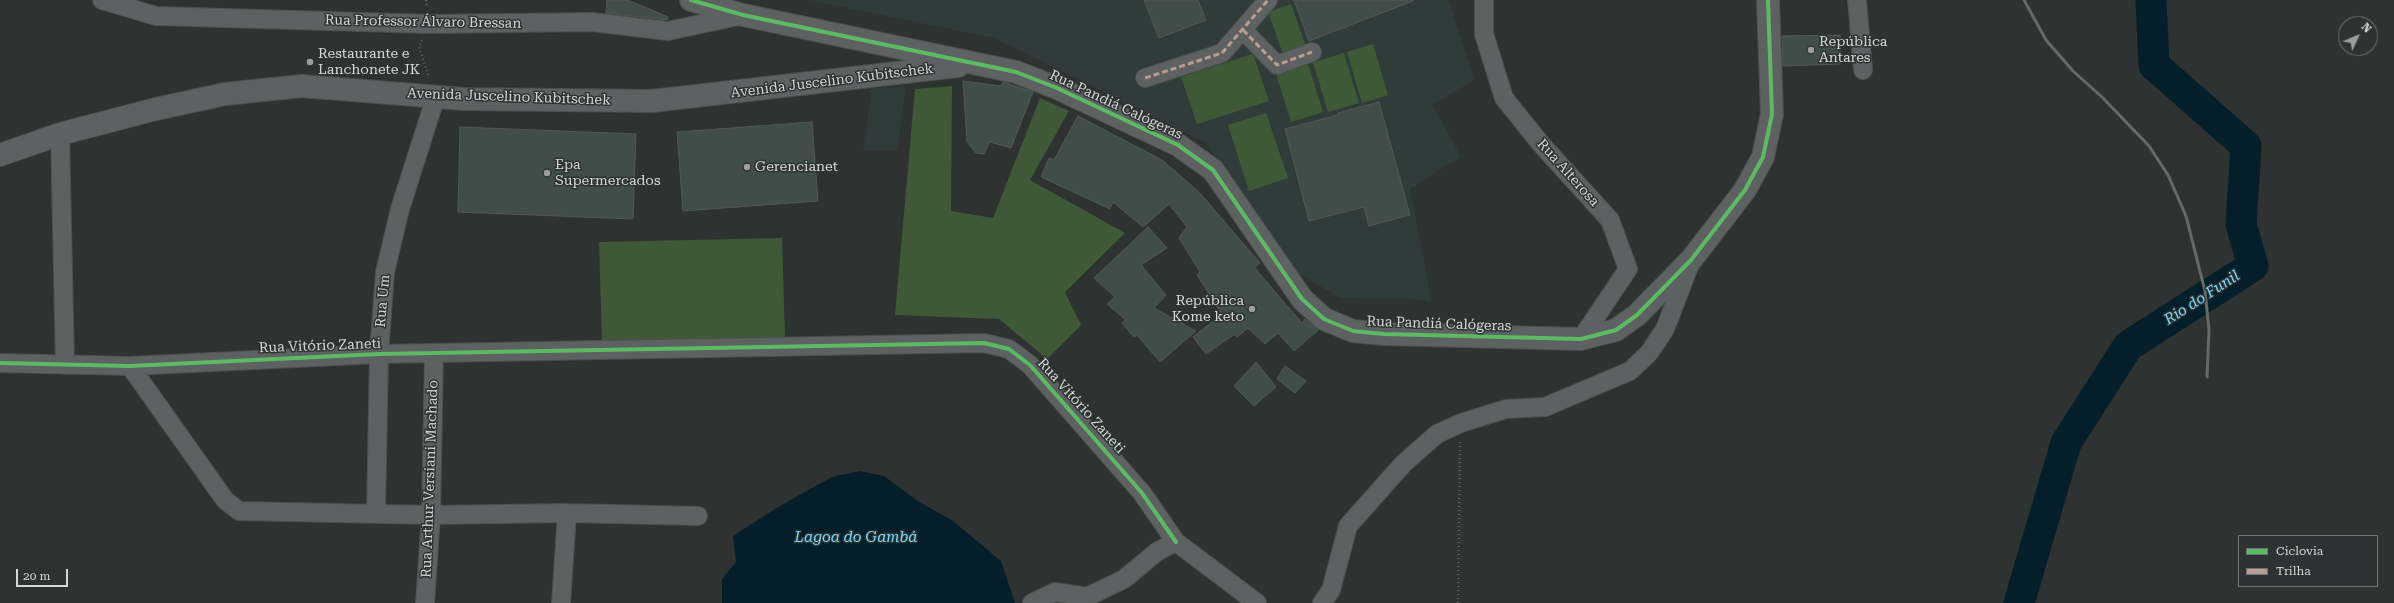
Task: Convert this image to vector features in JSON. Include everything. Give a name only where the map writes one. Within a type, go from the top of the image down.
[{"type":"street","name":"Rua Professor Álvaro Bressan","points":[[102,0],[156,16],[430,24],[592,22],[668,31],[743,15]]},
{"type":"street","name":"Rua Pandiá Calógeras","points":[[691,0],[743,15],[1016,72],[1057,88],[1178,145],[1213,170],[1302,299],[1324,319],[1353,331],[1384,334],[1581,340],[1616,330],[1631,319],[1691,260],[1745,190],[1763,157],[1772,114],[1768,0]]},
{"type":"street","points":[[1145,78],[1222,53],[1268,0]]},
{"type":"street","name":"Rua Alterosa","points":[[1484,0],[1484,34],[1504,98],[1542,144],[1610,220],[1628,269],[1581,340]]},
{"type":"street","points":[[1857,0],[1863,70]]},
{"type":"street","points":[[1242,30],[1277,65],[1312,52]]},
{"type":"street","name":"Avenida Juscelino Kubitschek","points":[[0,155],[60,134],[156,109],[233,93],[302,86],[464,99],[652,101],[977,64]]},
{"type":"street","name":"Rua Um","points":[[376,512],[379,354],[385,272],[400,209],[436,96]]},
{"type":"street","points":[[60,134],[65,366]]},
{"type":"street","points":[[1322,603],[1331,590],[1348,526],[1403,464],[1437,434],[1461,423],[1506,409],[1545,407],[1630,370],[1649,353],[1665,329],[1691,260]]},
{"type":"street","name":"Rua Vitório Zaneti","points":[[0,363],[65,366],[130,366],[379,354],[434,355],[984,343],[1009,349],[1030,365],[1137,487],[1176,542],[1257,603]]},
{"type":"street","name":"Rua Arthur Versiani Machado","points":[[425,603],[431,515],[434,355]]},
{"type":"street","points":[[130,366],[225,500],[239,511],[376,512],[431,515],[567,513],[698,516]]},
{"type":"street","points":[[561,603],[567,513]]},
{"type":"street","points":[[1032,603],[1055,592],[1087,597],[1124,579],[1158,551],[1176,542]]},
{"type":"path","points":[[430,24],[419,47],[436,96]]},
{"type":"path","points":[[1458,603],[1461,423]]},
{"type":"shaded area","points":[[809,0],[1449,0],[1474,80],[1433,105],[1461,157],[1410,189],[1432,302],[1414,299],[1340,298],[1283,264],[1206,143],[994,38]]},
{"type":"shaded area","points":[[872,88],[906,88],[897,150],[863,151]]},
{"type":"green space","points":[[1291,4],[1307,49],[1284,57],[1268,12]]},
{"type":"green space","points":[[1373,44],[1388,95],[1362,103],[1347,52]]},
{"type":"green space","points":[[1344,53],[1359,103],[1328,112],[1313,62]]},
{"type":"green space","points":[[1253,54],[1269,101],[1197,124],[1181,77]]},
{"type":"green space","points":[[1308,64],[1323,112],[1291,122],[1276,74]]},
{"type":"green space","points":[[952,86],[951,211],[993,218],[1040,98],[1069,111],[1030,180],[1125,233],[1065,292],[1081,325],[1047,359],[999,319],[895,315],[915,89]]},
{"type":"green space","points":[[1266,113],[1288,178],[1249,191],[1228,125]]},
{"type":"green space","points":[[782,238],[785,338],[602,343],[599,242]]},
{"type":"water","name":"Lagoa do Gambá","points":[[860,471],[884,476],[919,502],[953,521],[1001,561],[1015,603],[722,603],[722,579],[736,562],[733,536],[778,507],[832,477]]},
{"type":"building","points":[[607,0],[628,0],[668,17],[667,20],[606,13]]},
{"type":"building","points":[[1144,0],[1198,0],[1206,20],[1159,38]]},
{"type":"building","points":[[1294,0],[1413,0],[1413,1],[1309,41]]},
{"type":"building","name":"República Antares","points":[[1840,35],[1841,64],[1783,66],[1782,36]]},
{"type":"building","points":[[963,81],[1001,86],[1003,82],[1033,92],[1011,148],[990,142],[984,154],[976,153],[967,142]]},
{"type":"building","points":[[1379,102],[1410,215],[1369,226],[1364,207],[1309,221],[1285,129]]},
{"type":"building","points":[[1078,116],[1162,160],[1199,192],[1260,263],[1254,267],[1282,300],[1302,323],[1305,319],[1318,330],[1294,351],[1278,333],[1265,344],[1248,328],[1237,337],[1235,334],[1206,354],[1193,337],[1222,314],[1197,275],[1200,272],[1179,238],[1187,227],[1169,204],[1143,227],[1113,202],[1110,209],[1041,177],[1049,158],[1054,160]]},
{"type":"building","name":"Gerencianet","points":[[812,122],[818,201],[683,211],[677,132]]},
{"type":"building","name":"Epa Supermercados","points":[[460,127],[636,134],[633,219],[458,212]]},
{"type":"building","points":[[1148,227],[1167,248],[1141,265],[1166,295],[1154,308],[1196,331],[1160,362],[1137,335],[1134,337],[1122,323],[1126,320],[1107,304],[1115,297],[1094,278]]},
{"type":"building","points":[[1256,362],[1276,387],[1254,406],[1234,386]]},
{"type":"building","points":[[1285,366],[1306,381],[1295,393],[1277,379]]},
{"type":"waterway","name":"Rio do Funil","points":[[2019,603],[2066,443],[2128,346],[2253,266],[2241,224],[2246,146],[2154,65],[2151,0]]},
{"type":"railway","points":[[2024,0],[2046,40],[2073,71],[2103,98],[2149,146],[2168,175],[2186,216],[2205,291],[2209,330],[2207,377]]},
{"type":"marked path","points":[[1145,78],[1222,53],[1268,0]]},
{"type":"marked path","points":[[1243,30],[1277,65],[1312,52]]},
{"type":"cycle path","points":[[691,0],[743,15],[1016,72],[1057,88],[1178,145],[1213,170],[1302,299],[1324,319],[1353,331],[1384,334],[1581,339],[1616,330],[1637,315],[1691,260],[1745,190],[1763,157],[1772,114],[1768,0]]},
{"type":"cycle path","points":[[0,363],[130,366],[379,354],[984,343],[1009,349],[1030,365],[1142,493],[1176,542]]},
{"type":"place","name":"República Antares","points":[[1811,50]]},
{"type":"place","name":"Restaurante e Lanchonete JK","points":[[310,62]]},
{"type":"place","name":"Gerencianet","points":[[747,167]]},
{"type":"place","name":"Epa Supermercados","points":[[547,173]]},
{"type":"place","name":"República Kome keto","points":[[1252,309]]}]
